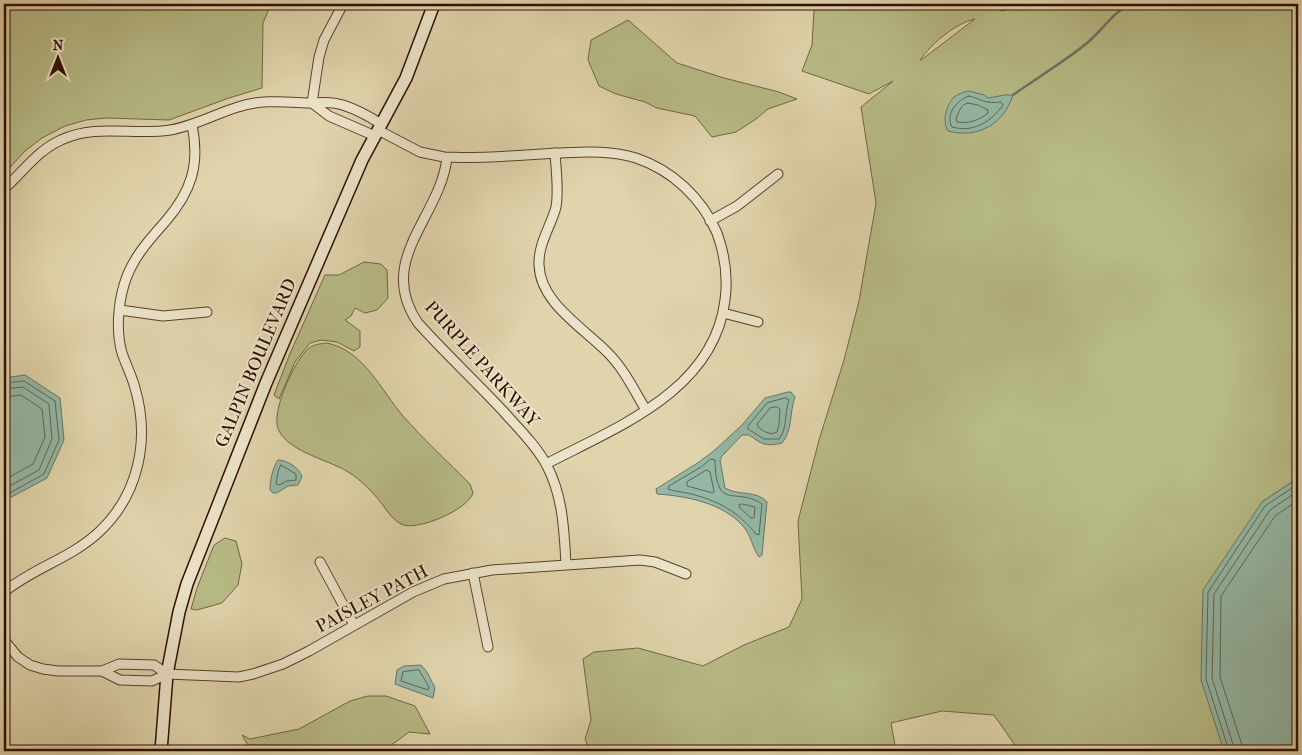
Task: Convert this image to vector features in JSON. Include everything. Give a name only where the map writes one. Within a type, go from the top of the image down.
[{"type":"street","points":[[312,103],[319,57],[324,40],[343,4]]},
{"type":"street","name":"GALPIN BOULEVARD","points":[[161,751],[166,674],[177,619],[187,584],[266,383],[361,161],[406,78],[434,4]]},
{"type":"street","points":[[4,188],[44,150],[60,140],[76,134],[102,130],[170,130],[192,124],[239,106],[262,102],[280,100],[333,103],[369,117],[378,130]]},
{"type":"street","points":[[312,103],[329,116],[378,130],[420,152],[447,158],[555,153],[607,152],[622,154],[652,165],[672,177],[690,192],[702,207],[722,249],[725,265],[726,291],[723,313],[712,344],[694,370],[681,384],[646,410],[627,422],[546,464]]},
{"type":"street","points":[[4,592],[88,542],[111,519],[122,504],[130,488],[140,455],[142,423],[135,386],[122,352],[119,327],[124,284],[137,255],[181,201],[190,183],[195,166],[196,144],[192,124]]},
{"type":"street","points":[[555,153],[557,200],[536,271],[547,292],[564,314],[608,353],[624,372],[646,410]]},
{"type":"street","name":"PURPLE PARKWAY","points":[[447,158],[442,183],[405,260],[403,285],[405,297],[418,323],[536,447],[546,464],[556,488],[560,504],[566,564]]},
{"type":"street","points":[[710,221],[737,206],[778,174]]},
{"type":"street","points":[[120,310],[163,316],[206,312]]},
{"type":"street","points":[[723,313],[758,322]]},
{"type":"street","name":"PAISLEY PATH","points":[[166,674],[219,677],[253,674],[270,670],[297,658],[427,586],[444,579],[473,573],[566,564],[648,561],[686,574]]},
{"type":"street","points":[[320,562],[354,625]]},
{"type":"street","points":[[473,573],[488,647]]},
{"type":"street","points":[[4,640],[18,657],[30,665],[43,669],[102,671],[118,664],[136,664],[154,665],[166,674],[152,681],[120,680],[102,671]]},
{"type":"green space","points":[[4,4],[271,4],[263,23],[262,88],[169,120],[106,118],[86,120],[65,126],[42,138],[25,151],[4,174]]},
{"type":"green space","points":[[803,4],[1022,4],[1001,11],[1027,4],[1298,4],[1298,478],[1262,502],[1222,746],[1224,751],[1019,751],[994,715],[942,711],[891,723],[896,751],[602,751],[588,746],[585,739],[591,720],[583,659],[594,652],[638,648],[703,666],[744,645],[789,627],[802,599],[798,521],[859,301],[876,203],[861,107],[893,81],[869,94],[802,71],[812,45],[814,10]],"holes":[[[975,19],[921,60],[931,47],[952,29]]]},
{"type":"green space","points":[[628,20],[677,63],[724,78],[779,92],[797,99],[768,109],[736,132],[712,137],[695,116],[657,108],[645,102],[616,94],[599,86],[588,60],[591,40]]},
{"type":"green space","points":[[364,262],[381,264],[387,270],[388,298],[377,310],[365,313],[355,308],[351,316],[345,320],[360,331],[360,347],[354,351],[337,342],[321,340],[310,343],[295,362],[279,399],[274,395],[325,275],[339,275]]},
{"type":"green space","points":[[327,343],[340,347],[361,362],[403,416],[470,484],[473,493],[469,500],[441,518],[418,525],[408,526],[401,524],[391,516],[368,488],[354,476],[342,468],[301,451],[285,439],[279,431],[277,423],[280,401],[285,388],[303,354],[313,346]]},
{"type":"green space","points":[[225,538],[236,541],[242,564],[238,585],[222,603],[197,610],[191,609],[214,545]]},
{"type":"green space","points":[[368,696],[386,696],[415,706],[430,734],[409,732],[390,746],[248,745],[242,735],[250,739],[299,729],[350,701]]},
{"type":"water","points":[[969,91],[988,98],[1013,95],[1003,114],[988,127],[970,133],[948,131],[945,118],[949,105],[954,97]]},
{"type":"water","points":[[25,375],[60,398],[64,440],[47,478],[4,501],[4,378]]},
{"type":"water","points":[[791,392],[795,397],[788,433],[782,443],[768,445],[749,435],[742,435],[720,460],[725,488],[736,492],[753,494],[767,502],[762,555],[759,557],[746,530],[735,518],[715,506],[692,499],[657,494],[656,489],[715,450],[742,425],[765,398]]},
{"type":"water","points":[[278,460],[293,465],[302,477],[298,485],[288,486],[277,493],[273,493],[270,490],[271,482],[273,470]]},
{"type":"water","points":[[1298,478],[1298,751],[1224,751],[1201,680],[1203,590],[1262,502]]},
{"type":"water","points":[[421,665],[435,688],[433,698],[395,684],[397,670],[404,666]]},
{"type":"waterway","points":[[1013,95],[1078,50],[1118,12],[1130,4]]}]
